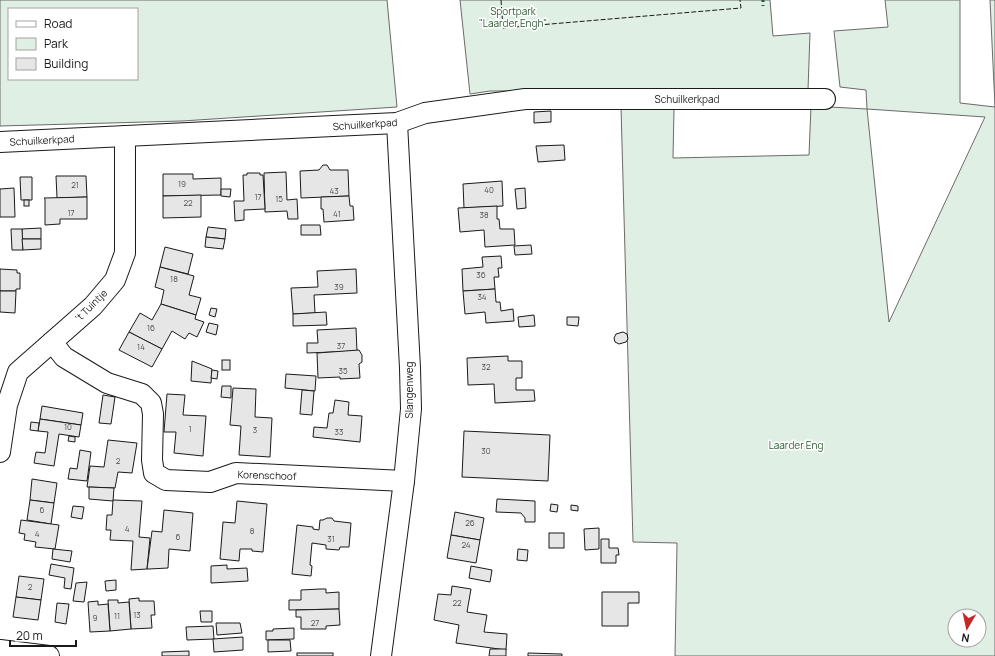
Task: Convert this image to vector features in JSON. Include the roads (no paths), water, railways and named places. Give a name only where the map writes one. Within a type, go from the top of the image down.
[{"type":"street","name":"Schuilkerkpad","points":[[0,142],[397,123],[425,112],[525,99],[825,99]]},
{"type":"street","name":"Slangenweg","points":[[381,656],[404,481],[411,409],[397,123]]},
{"type":"street","name":"'t Tuintje","points":[[0,452],[7,405],[18,372],[93,306],[115,280],[125,253],[125,136]]},
{"type":"street","name":"Korenschoof","points":[[52,342],[64,357],[106,383],[142,394],[151,403],[153,414],[152,460],[154,473],[166,480],[210,482],[236,472],[404,481]]},
{"type":"street","points":[[0,650],[49,656]]},
{"type":"park label","name":"Sportpark \"Laarder Engh\"","points":[[513,16]]},
{"type":"park label","name":"Laarder Eng","points":[[796,445]]}]
